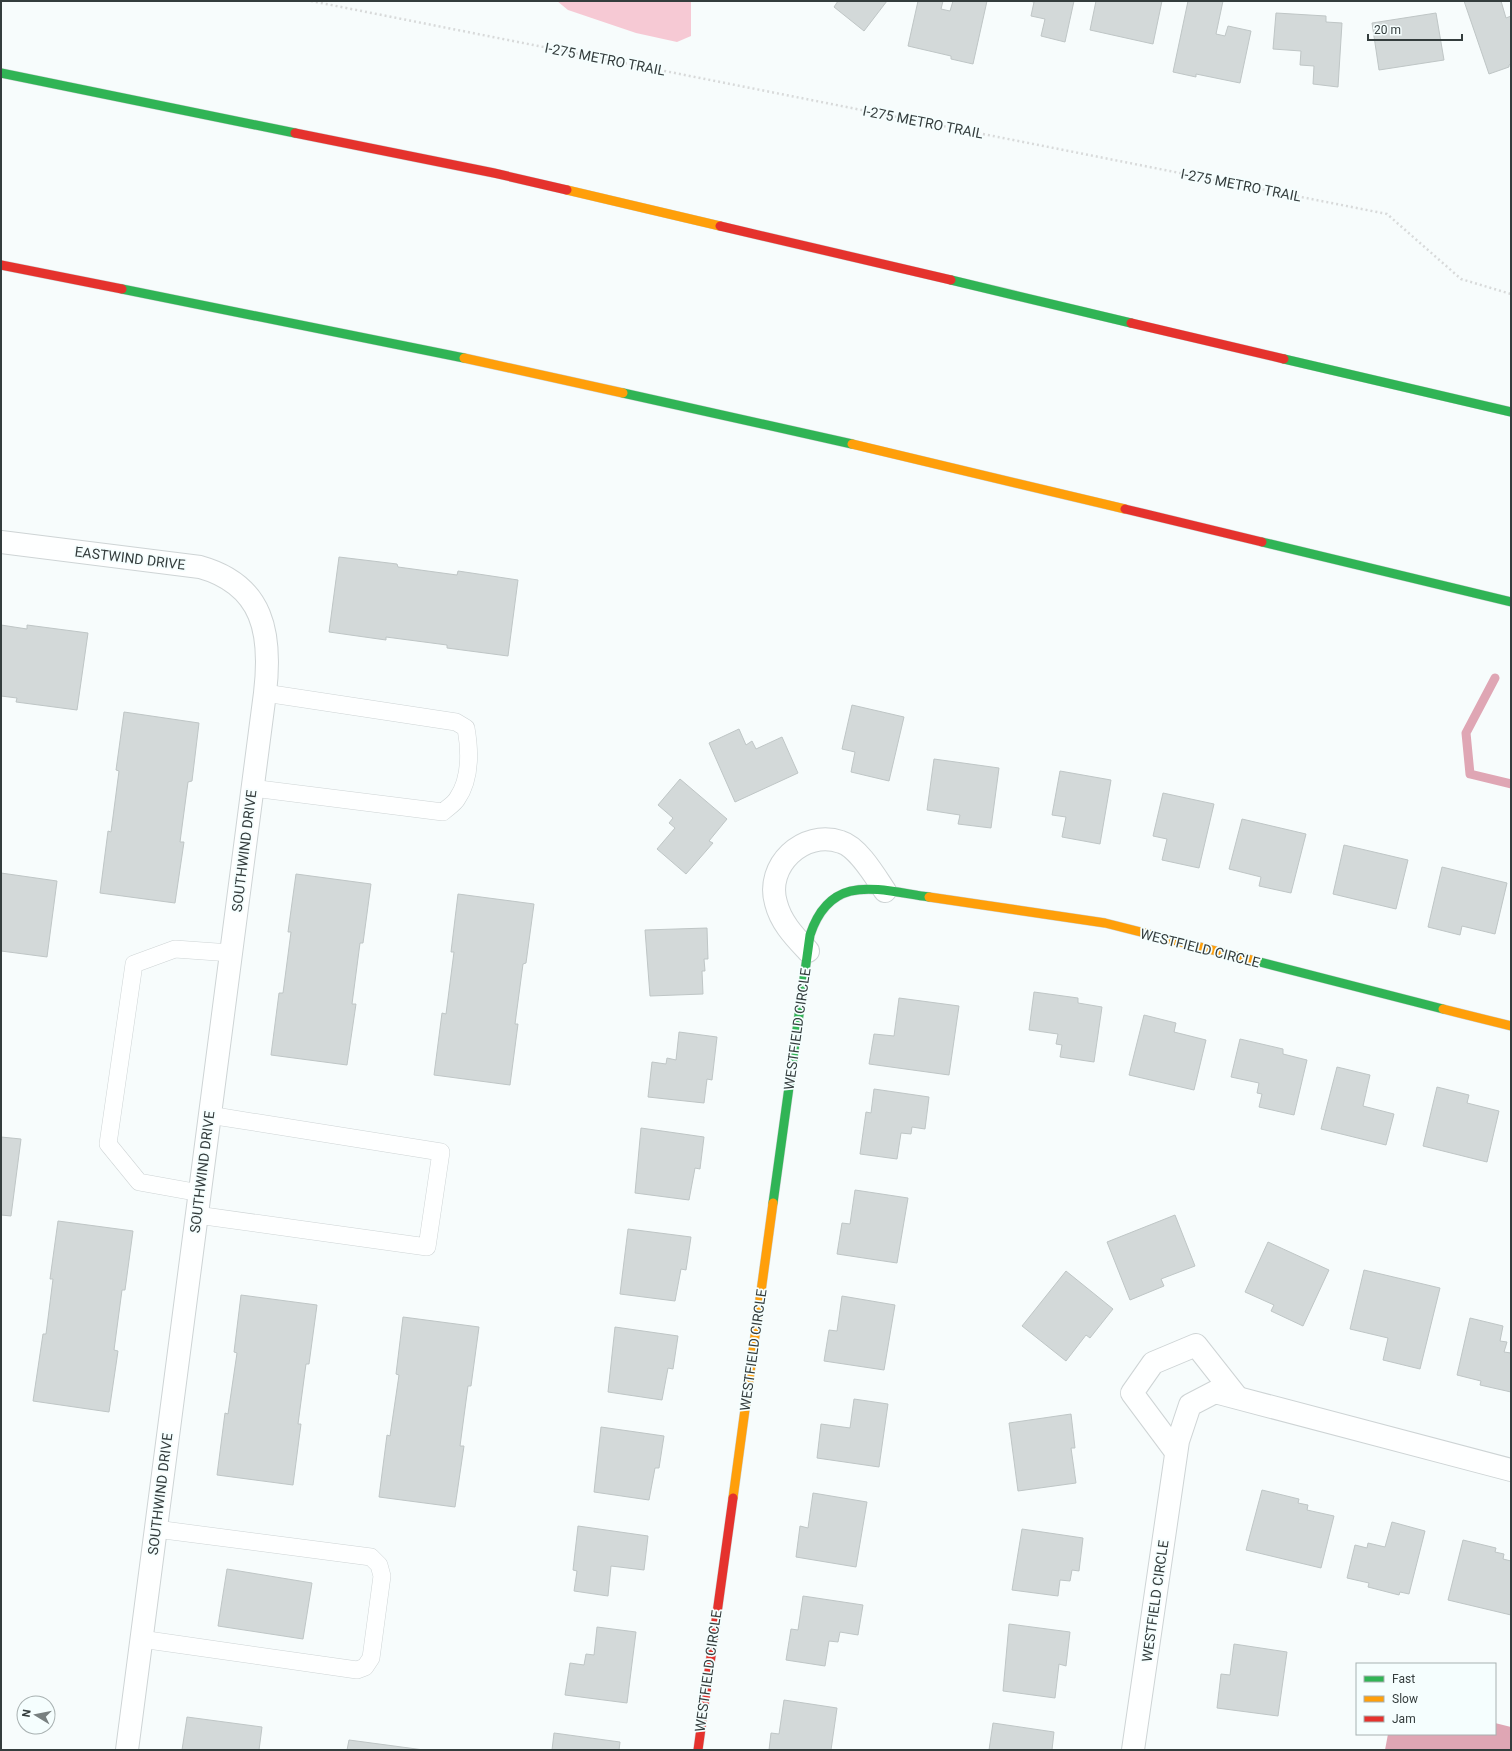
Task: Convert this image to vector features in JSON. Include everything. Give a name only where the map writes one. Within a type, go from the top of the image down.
[{"type":"main road","points":[[1,74],[494,173],[1511,412]]},
{"type":"main road","points":[[1,265],[537,373],[882,451],[1511,602]]},
{"type":"main road","name":"WESTFIELD CIRCLE","points":[[698,1750],[808,951],[814,922],[821,910],[831,900],[843,892],[855,888],[885,891],[1105,924],[1511,1026]]},
{"type":"street","name":"EASTWIND DRIVE","points":[[1,542],[200,567],[229,579],[250,598]]},
{"type":"street","name":"SOUTHWIND DRIVE","points":[[126,1750],[265,693],[268,664],[265,628],[250,598]]},
{"type":"street","name":"WESTFIELD CIRCLE","points":[[808,951],[787,928],[776,904],[773,884],[781,865],[789,853],[800,845],[808,842],[825,840],[841,842],[855,852],[871,869],[885,891]]},
{"type":"street","points":[[1176,1452],[1132,1393],[1152,1363],[1196,1345],[1237,1397]]},
{"type":"street","name":"WESTFIELD CIRCLE","points":[[1133,1750],[1176,1452],[1178,1441],[1190,1405],[1215,1392],[1511,1470]]},
{"type":"lane","points":[[252,788],[443,812],[457,800],[465,783],[470,748],[466,728],[456,722],[265,693]]},
{"type":"lane","points":[[200,1193],[139,1182],[108,1144],[134,964],[175,949],[230,953]]},
{"type":"lane","points":[[197,1215],[427,1247],[441,1152],[209,1115]]},
{"type":"lane","points":[[141,1638],[357,1670],[365,1667],[371,1658],[372,1651],[382,1576],[379,1565],[371,1557],[156,1529]]},
{"type":"path","name":"I-275 METRO TRAIL","points":[[311,1],[1387,214],[1461,278],[1511,294]]},
{"type":"shaded area","points":[[557,1],[691,1],[691,36],[677,42],[636,33],[568,10]]},
{"type":"shaded area","points":[[1496,1723],[1511,1727],[1511,1750],[1385,1750],[1388,1735],[1496,1735]]},
{"type":"building","points":[[838,1],[887,1],[864,31],[834,7]]},
{"type":"building","points":[[918,1],[943,1],[941,9],[950,11],[953,1],[987,1],[973,64],[951,59],[951,56],[908,46]]},
{"type":"building","points":[[1029,1],[1074,1],[1065,42],[1041,36],[1045,19],[1031,16],[1034,2]]},
{"type":"building","points":[[1096,1],[1162,1],[1153,44],[1090,30]]},
{"type":"building","points":[[1188,1],[1223,1],[1216,34],[1225,36],[1228,26],[1251,31],[1240,83],[1196,74],[1196,77],[1173,72]]},
{"type":"building","points":[[1464,1],[1501,1],[1506,18],[1511,16],[1511,64],[1509,67],[1489,74]]},
{"type":"building","points":[[1276,13],[1326,16],[1326,22],[1342,23],[1338,87],[1313,84],[1314,66],[1300,65],[1301,51],[1273,49]]},
{"type":"building","points":[[1436,13],[1444,60],[1379,70],[1372,23]]},
{"type":"building","points":[[339,557],[397,564],[398,567],[457,575],[458,571],[518,580],[508,656],[447,648],[447,645],[386,637],[386,640],[329,632]]},
{"type":"building","points":[[1,625],[27,629],[27,625],[88,633],[77,710],[16,702],[17,698],[1,696]]},
{"type":"building","points":[[852,705],[904,717],[889,781],[851,772],[855,752],[842,749]]},
{"type":"building","points":[[124,712],[199,723],[192,781],[188,782],[180,842],[184,842],[175,903],[100,893],[108,831],[111,832],[119,771],[116,770]]},
{"type":"building","points":[[739,729],[746,745],[752,741],[756,749],[782,737],[798,773],[735,802],[709,743]]},
{"type":"building","points":[[934,759],[999,768],[991,828],[958,824],[960,815],[927,810]]},
{"type":"building","points":[[1060,771],[1111,780],[1100,844],[1062,837],[1066,817],[1052,815]]},
{"type":"building","points":[[680,779],[727,819],[709,841],[713,843],[686,874],[657,849],[675,828],[669,823],[673,818],[658,805]]},
{"type":"building","points":[[1163,793],[1214,804],[1199,868],[1162,860],[1167,839],[1153,836]]},
{"type":"building","points":[[1242,819],[1306,834],[1291,893],[1259,886],[1261,877],[1229,869]]},
{"type":"building","points":[[1344,845],[1408,860],[1396,909],[1333,894]]},
{"type":"building","points":[[1442,867],[1507,883],[1495,934],[1462,926],[1460,935],[1428,927]]},
{"type":"building","points":[[1,873],[57,881],[47,957],[1,951]]},
{"type":"building","points":[[296,874],[371,884],[363,943],[360,943],[352,1004],[356,1004],[347,1065],[271,1055],[279,993],[283,993],[291,932],[288,932]]},
{"type":"building","points":[[458,894],[534,904],[526,963],[523,964],[515,1024],[518,1024],[510,1085],[434,1075],[442,1013],[446,1014],[454,952],[451,952]]},
{"type":"building","points":[[707,928],[708,959],[704,959],[705,971],[702,971],[703,994],[650,996],[645,930]]},
{"type":"building","points":[[1034,992],[1078,998],[1078,1003],[1102,1007],[1094,1062],[1060,1057],[1062,1045],[1056,1044],[1058,1034],[1029,1030]]},
{"type":"building","points":[[899,998],[959,1006],[949,1075],[869,1064],[874,1034],[894,1036]]},
{"type":"building","points":[[1144,1015],[1176,1023],[1174,1032],[1206,1040],[1194,1090],[1129,1075]]},
{"type":"building","points":[[679,1032],[717,1037],[712,1080],[707,1079],[704,1103],[648,1097],[652,1062],[666,1064],[667,1058],[676,1060]]},
{"type":"building","points":[[1240,1039],[1283,1049],[1283,1054],[1307,1060],[1294,1115],[1259,1107],[1262,1094],[1257,1093],[1259,1083],[1231,1077]]},
{"type":"building","points":[[1337,1067],[1370,1075],[1363,1106],[1394,1114],[1386,1145],[1321,1129]]},
{"type":"building","points":[[1437,1087],[1469,1095],[1467,1103],[1499,1111],[1487,1162],[1423,1146]]},
{"type":"building","points":[[874,1089],[929,1097],[925,1129],[912,1127],[911,1134],[901,1133],[897,1159],[860,1154],[866,1112],[871,1113]]},
{"type":"building","points":[[641,1128],[704,1137],[700,1169],[695,1168],[689,1200],[635,1193]]},
{"type":"building","points":[[1,1137],[21,1139],[11,1216],[1,1215]]},
{"type":"building","points":[[855,1190],[908,1198],[897,1263],[837,1254],[842,1223],[850,1224]]},
{"type":"building","points":[[1175,1215],[1195,1266],[1161,1279],[1164,1286],[1130,1300],[1107,1242]]},
{"type":"building","points":[[58,1221],[133,1231],[125,1290],[122,1290],[114,1350],[118,1351],[109,1412],[33,1401],[43,1334],[46,1334],[53,1279],[50,1279]]},
{"type":"building","points":[[628,1229],[691,1237],[686,1270],[681,1269],[675,1301],[620,1294]]},
{"type":"building","points":[[1268,1242],[1329,1270],[1303,1326],[1271,1311],[1274,1305],[1245,1292]]},
{"type":"building","points":[[1364,1270],[1440,1288],[1420,1369],[1383,1360],[1388,1338],[1350,1329]]},
{"type":"building","points":[[1066,1271],[1113,1309],[1090,1338],[1086,1335],[1066,1361],[1022,1326]]},
{"type":"building","points":[[241,1295],[317,1305],[309,1364],[306,1364],[298,1424],[301,1424],[293,1485],[217,1475],[225,1413],[228,1414],[237,1353],[234,1352]]},
{"type":"building","points":[[842,1296],[895,1305],[884,1370],[824,1361],[829,1330],[837,1331]]},
{"type":"building","points":[[403,1317],[479,1327],[471,1386],[468,1386],[460,1446],[464,1446],[455,1507],[379,1497],[387,1435],[390,1436],[399,1375],[396,1374]]},
{"type":"building","points":[[1470,1318],[1503,1326],[1500,1341],[1507,1342],[1504,1352],[1511,1353],[1511,1392],[1480,1385],[1481,1381],[1457,1375]]},
{"type":"building","points":[[615,1327],[678,1336],[673,1369],[668,1368],[662,1400],[608,1392]]},
{"type":"building","points":[[854,1399],[888,1404],[879,1467],[817,1458],[821,1424],[850,1428]]},
{"type":"building","points":[[1071,1414],[1075,1448],[1071,1448],[1076,1483],[1018,1491],[1009,1423]]},
{"type":"building","points":[[601,1427],[664,1436],[659,1468],[655,1468],[649,1500],[594,1492]]},
{"type":"building","points":[[1262,1490],[1299,1499],[1298,1503],[1308,1505],[1307,1510],[1334,1516],[1321,1568],[1246,1550]]},
{"type":"building","points":[[813,1493],[867,1502],[856,1567],[796,1557],[800,1526],[808,1528]]},
{"type":"building","points":[[1392,1522],[1425,1531],[1409,1594],[1400,1592],[1399,1595],[1368,1587],[1369,1583],[1347,1578],[1355,1545],[1367,1548],[1368,1543],[1385,1547]]},
{"type":"building","points":[[578,1526],[648,1536],[644,1570],[611,1566],[608,1596],[574,1591],[577,1571],[573,1570]]},
{"type":"building","points":[[1022,1529],[1083,1538],[1079,1571],[1072,1570],[1070,1581],[1060,1580],[1058,1596],[1012,1590]]},
{"type":"building","points":[[1463,1540],[1496,1548],[1495,1552],[1504,1554],[1503,1559],[1511,1561],[1511,1615],[1448,1600]]},
{"type":"building","points":[[227,1569],[312,1583],[303,1639],[218,1626]]},
{"type":"building","points":[[803,1596],[863,1605],[858,1635],[840,1632],[838,1642],[829,1641],[825,1666],[786,1660],[791,1629],[798,1630]]},
{"type":"building","points":[[1009,1624],[1070,1632],[1066,1666],[1059,1664],[1055,1698],[1003,1691]]},
{"type":"building","points":[[597,1627],[636,1632],[627,1703],[565,1695],[570,1663],[584,1665],[586,1654],[594,1655]]},
{"type":"building","points":[[1234,1644],[1287,1652],[1278,1716],[1217,1708],[1221,1674],[1230,1675]]},
{"type":"building","points":[[784,1700],[837,1708],[831,1750],[769,1750],[771,1733],[779,1734]]},
{"type":"building","points":[[187,1717],[262,1727],[259,1750],[182,1750]]},
{"type":"building","points":[[993,1723],[1054,1732],[1052,1750],[989,1750]]},
{"type":"building","points":[[554,1733],[620,1742],[619,1750],[552,1750]]},
{"type":"building","points":[[349,1740],[424,1750],[347,1750]]},
{"type":"waterway","points":[[1495,678],[1466,733],[1470,774],[1511,784]]},
{"type":"traffic: fast","points":[[1,73],[295,133]]},
{"type":"traffic: fast","points":[[951,280],[1131,323]]},
{"type":"traffic: fast","points":[[122,289],[464,358]]},
{"type":"traffic: fast","points":[[1284,359],[1511,412]]},
{"type":"traffic: fast","points":[[623,393],[852,444]]},
{"type":"traffic: fast","points":[[1262,542],[1511,602]]},
{"type":"traffic: fast","points":[[773,1203],[810,935],[819,915],[830,902],[843,893],[858,890],[874,889],[929,897]]},
{"type":"traffic: fast","points":[[1256,961],[1443,1009]]},
{"type":"traffic: slow","points":[[567,190],[720,226]]},
{"type":"traffic: slow","points":[[464,358],[623,393]]},
{"type":"traffic: slow","points":[[852,444],[1125,509]]},
{"type":"traffic: slow","points":[[929,897],[1105,923],[1256,961]]},
{"type":"traffic: slow","points":[[1443,1009],[1511,1026]]},
{"type":"traffic: slow","points":[[733,1498],[773,1203]]},
{"type":"traffic: jam","points":[[295,133],[494,173],[567,190]]},
{"type":"traffic: jam","points":[[720,226],[951,280]]},
{"type":"traffic: jam","points":[[1,265],[122,289]]},
{"type":"traffic: jam","points":[[1131,323],[1284,359]]},
{"type":"traffic: jam","points":[[1125,509],[1262,542]]},
{"type":"traffic: jam","points":[[698,1750],[733,1498]]}]
